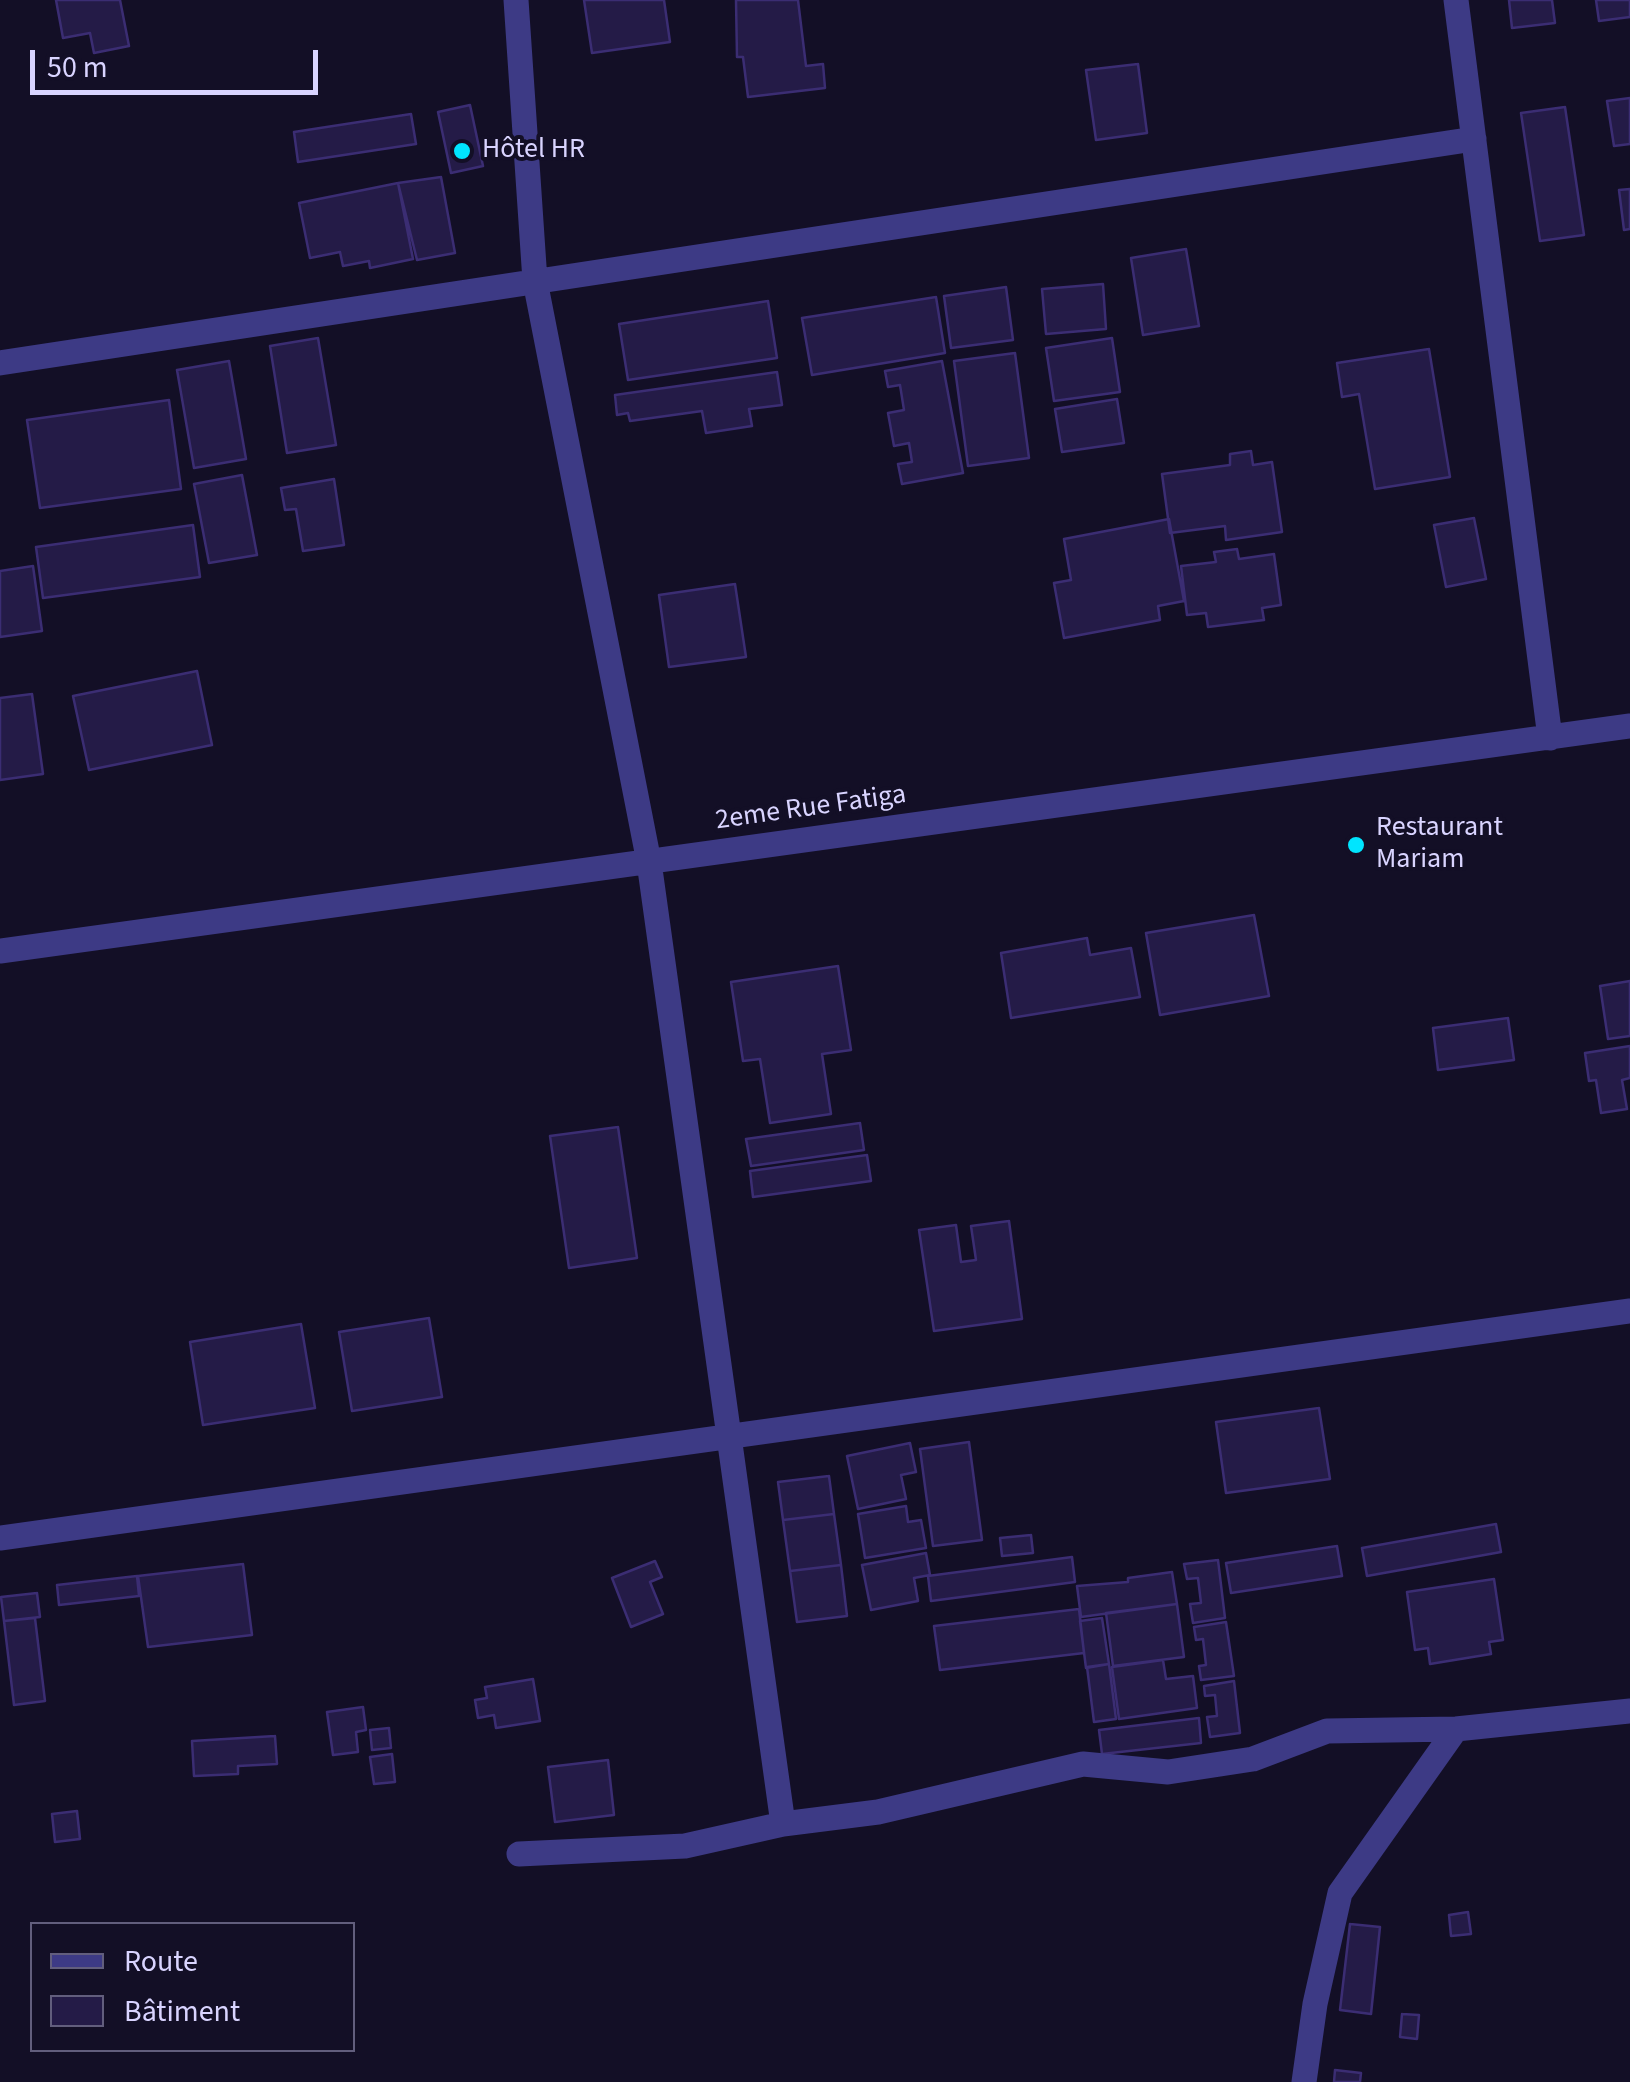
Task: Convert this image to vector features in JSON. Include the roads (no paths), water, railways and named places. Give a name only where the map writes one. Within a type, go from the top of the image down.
[{"type":"street","points":[[516,0],[536,281],[649,862],[783,1824]]},
{"type":"street","points":[[1456,0],[1550,738]]},
{"type":"street","points":[[0,363],[1474,139]]},
{"type":"street","name":"2eme Rue Fatiga","points":[[0,951],[1630,726]]},
{"type":"street","points":[[0,1538],[1630,1311]]},
{"type":"street","points":[[519,1854],[685,1846],[783,1824],[878,1812],[1082,1764],[1168,1772],[1253,1758],[1327,1731],[1456,1729],[1630,1711]]},
{"type":"street","points":[[1304,2082],[1315,2004],[1340,1894],[1456,1729]]},
{"type":"place","name":"Hôtel HR","points":[[462,151]]},
{"type":"place","name":"Restaurant Mariam","points":[[1356,845]]}]
